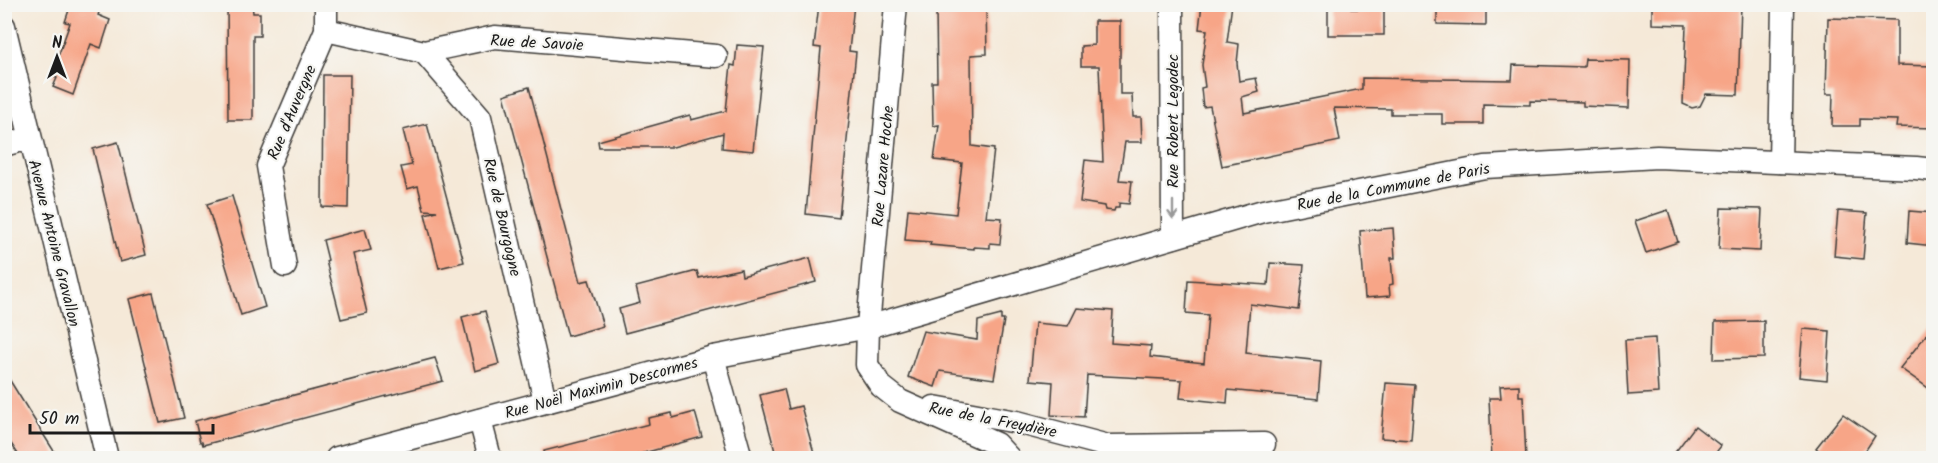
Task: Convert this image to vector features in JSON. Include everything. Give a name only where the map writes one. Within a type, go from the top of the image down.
[{"type":"street","points":[[326,4],[326,30]]},
{"type":"street","name":"Rue Lazare Hoche","points":[[896,4],[868,327],[867,366],[881,386],[900,401]]},
{"type":"street","name":"Rue Robert Legodec","points":[[1172,4],[1173,237]]},
{"type":"street","points":[[1780,162],[1783,4]]},
{"type":"street","name":"Avenue Antoine Gravallon","points":[[4,26],[107,459]]},
{"type":"street","name":"Rue de Savoie","points":[[326,30],[424,52],[495,37],[716,56]]},
{"type":"street","name":"Rue d'Auvergne","points":[[285,266],[268,166],[326,30]]},
{"type":"street","name":"Rue de Bourgogne","points":[[424,52],[480,117],[545,401]]},
{"type":"street","points":[[4,145],[30,138]]},
{"type":"street","name":"Rue de la Commune de Paris","points":[[868,327],[1263,211],[1485,167],[1657,156],[1934,170]]},
{"type":"street","name":"Rue Noël Maximin Descormes","points":[[337,459],[713,357],[868,327]]},
{"type":"street","points":[[713,357],[741,459]]},
{"type":"street","points":[[900,401],[996,444],[1009,459]]},
{"type":"street","name":"Rue de la Freydière","points":[[900,401],[1017,422],[1108,446],[1264,444]]},
{"type":"street","points":[[480,420],[490,459]]},
{"type":"building","points":[[71,4],[102,4],[98,15],[110,20],[101,48],[91,44],[73,95],[53,87],[57,78],[51,76],[70,23],[65,22]]},
{"type":"building","points":[[227,4],[252,4],[253,13],[260,13],[260,36],[253,36],[253,120],[228,120]]},
{"type":"building","points":[[819,4],[854,4],[849,51],[856,52],[839,218],[806,214],[821,48],[814,47]]},
{"type":"building","points":[[1202,4],[1232,4],[1227,42],[1239,44],[1237,63],[1239,81],[1256,78],[1259,92],[1242,97],[1244,113],[1362,89],[1362,78],[1512,80],[1513,65],[1584,67],[1585,59],[1630,60],[1629,108],[1583,106],[1583,102],[1530,101],[1530,105],[1483,104],[1483,124],[1442,124],[1442,114],[1391,114],[1391,109],[1334,108],[1340,141],[1222,166],[1210,106],[1203,107],[1201,88],[1205,87],[1202,65],[1207,30],[1199,29]]},
{"type":"building","points":[[1328,4],[1351,4],[1351,9],[1384,9],[1384,35],[1328,35]]},
{"type":"building","points":[[1437,4],[1486,4],[1486,25],[1437,24]]},
{"type":"building","points":[[1652,4],[1741,4],[1738,95],[1706,94],[1700,106],[1692,108],[1683,104],[1686,25],[1652,24]]},
{"type":"building","points":[[986,7],[987,54],[971,55],[972,146],[994,149],[986,217],[1002,218],[1000,244],[990,243],[990,248],[974,247],[974,249],[905,240],[908,209],[956,214],[962,163],[934,160],[939,125],[933,126],[932,82],[937,82],[936,9]]},
{"type":"building","points":[[1828,18],[1897,20],[1897,65],[1934,66],[1934,128],[1896,127],[1897,120],[1860,119],[1860,126],[1832,126],[1833,94],[1826,94]]},
{"type":"building","points":[[1094,21],[1120,21],[1120,94],[1132,94],[1133,117],[1141,117],[1142,142],[1125,142],[1119,180],[1132,181],[1129,204],[1119,203],[1119,208],[1115,208],[1114,211],[1105,210],[1104,206],[1080,202],[1085,160],[1103,162],[1099,66],[1081,66],[1081,46],[1094,45]]},
{"type":"building","points":[[737,45],[764,47],[753,151],[722,148],[723,133],[673,147],[599,147],[598,141],[690,115],[691,120],[726,111],[731,65],[735,66]]},
{"type":"building","points":[[323,75],[350,75],[348,208],[322,207]]},
{"type":"building","points":[[529,87],[580,282],[589,280],[603,326],[568,336],[504,95]]},
{"type":"building","points":[[427,124],[464,262],[439,268],[425,214],[437,211],[424,210],[418,186],[407,189],[401,167],[412,165],[403,130]]},
{"type":"building","points":[[118,142],[146,255],[120,262],[93,149]]},
{"type":"building","points":[[232,196],[265,307],[241,315],[207,204]]},
{"type":"building","points":[[1721,208],[1762,209],[1760,251],[1719,249]]},
{"type":"building","points":[[1668,210],[1678,242],[1646,253],[1635,221]]},
{"type":"building","points":[[1838,211],[1867,213],[1863,259],[1834,256]]},
{"type":"building","points":[[1909,211],[1934,213],[1934,246],[1907,243]]},
{"type":"building","points":[[1393,228],[1395,258],[1391,258],[1393,284],[1389,285],[1390,296],[1365,298],[1360,231]]},
{"type":"building","points":[[365,229],[371,250],[353,254],[367,313],[341,319],[323,240]]},
{"type":"building","points":[[810,258],[816,282],[625,333],[619,309],[640,303],[636,287],[697,271],[699,278],[741,269],[742,276]]},
{"type":"building","points":[[1270,263],[1304,265],[1299,310],[1250,304],[1246,353],[1321,361],[1318,399],[1228,390],[1227,403],[1180,398],[1182,380],[1087,375],[1084,417],[1051,415],[1053,382],[1030,380],[1035,323],[1068,326],[1077,308],[1113,311],[1111,343],[1151,346],[1150,357],[1204,363],[1208,315],[1186,313],[1188,280],[1268,285]]},
{"type":"building","points":[[153,293],[184,418],[160,423],[129,299]]},
{"type":"building","points":[[485,311],[499,364],[475,371],[462,317]]},
{"type":"building","points":[[1001,315],[1001,320],[1004,320],[994,379],[940,371],[935,387],[908,377],[923,331],[977,340],[978,321]]},
{"type":"building","points":[[1764,321],[1764,358],[1714,359],[1715,322]]},
{"type":"building","points":[[1934,325],[1934,392],[1900,368]]},
{"type":"building","points":[[1803,329],[1830,331],[1827,380],[1799,377]]},
{"type":"building","points":[[1655,338],[1658,393],[1628,395],[1625,340]]},
{"type":"building","points":[[435,358],[443,381],[203,445],[200,442],[195,421]]},
{"type":"building","points":[[4,371],[59,459],[11,459],[18,454],[4,433]]},
{"type":"building","points":[[1386,383],[1415,385],[1411,440],[1381,438]]},
{"type":"building","points":[[1519,385],[1519,396],[1523,396],[1526,459],[1492,459],[1489,398],[1501,398],[1500,386]]},
{"type":"building","points":[[784,389],[789,409],[801,406],[814,453],[797,459],[777,459],[760,395]]},
{"type":"building","points":[[695,412],[702,437],[622,459],[545,459],[544,451],[649,424],[648,418],[672,413],[673,418]]},
{"type":"building","points":[[1843,414],[1875,436],[1860,459],[1829,459],[1816,448]]},
{"type":"building","points":[[1695,426],[1721,446],[1711,459],[1670,459]]}]
